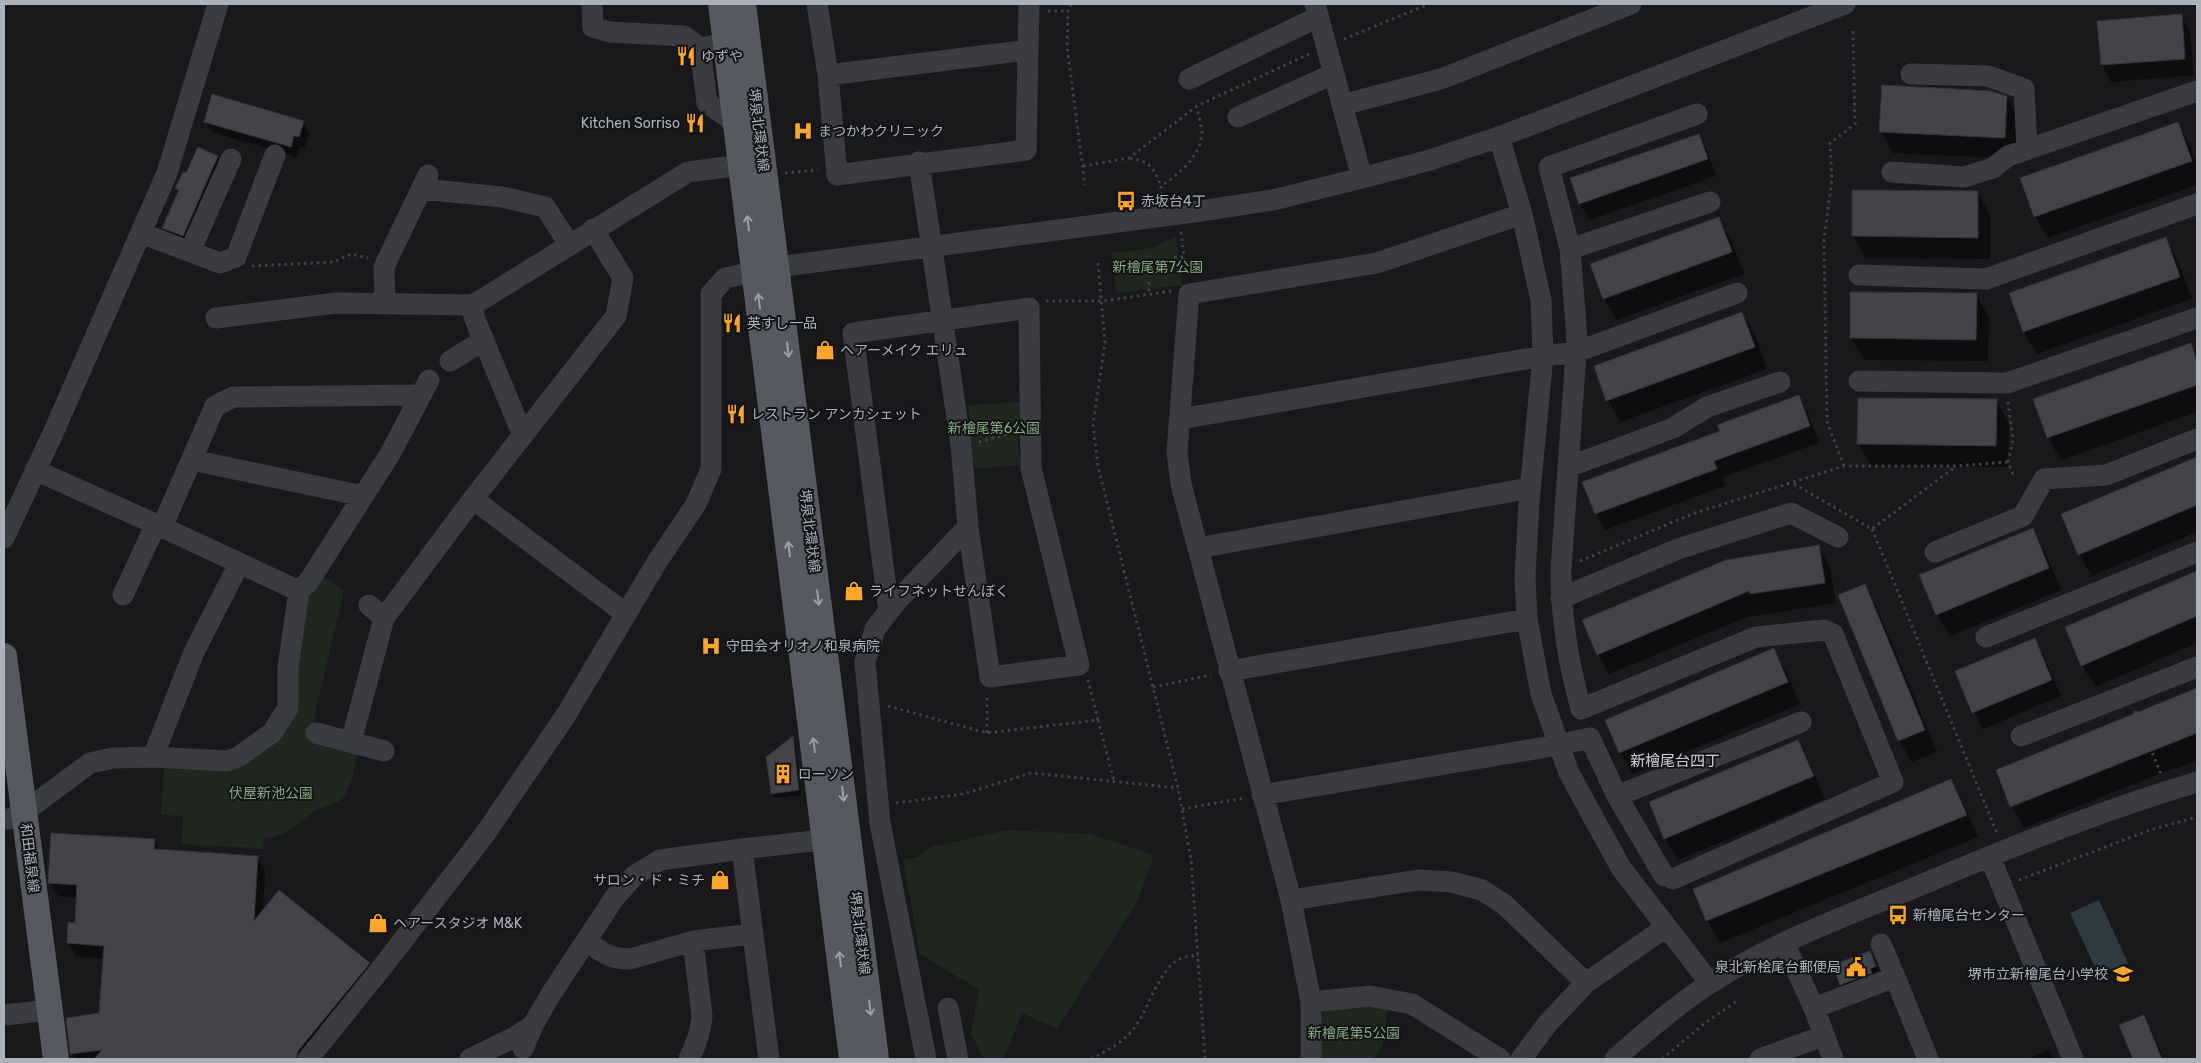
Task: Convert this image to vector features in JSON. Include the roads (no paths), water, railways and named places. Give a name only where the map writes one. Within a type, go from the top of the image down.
[{"type":"main road","name":"堺泉北環状線","points":[[721,4],[741,165],[766,269]]},
{"type":"main road","name":"堺泉北環状線","points":[[744,4],[766,269],[837,839],[876,1059]]},
{"type":"main road","name":"和田福泉線","points":[[4,656],[14,815],[50,1010],[56,1059]]},
{"type":"main road","name":"堺泉北環状線","points":[[837,839],[852,1059]]},
{"type":"street","points":[[4,538],[167,173],[218,4]]},
{"type":"street","points":[[592,4],[593,27],[609,32],[684,36],[700,48],[726,44]]},
{"type":"street","points":[[817,4],[828,74],[837,174],[919,162],[1026,150],[1028,50],[1037,7]]},
{"type":"street","points":[[1342,105],[1441,79],[1631,4]]},
{"type":"street","points":[[308,1059],[485,834],[566,715],[657,562],[696,504],[711,469],[711,294],[725,278],[766,269],[1211,210],[1272,200],[1362,178],[1430,160],[1499,137],[1845,4]]},
{"type":"street","points":[[1189,78],[1316,10],[1362,178]]},
{"type":"street","points":[[700,48],[707,103],[736,123]]},
{"type":"street","points":[[828,74],[1028,50]]},
{"type":"street","points":[[1238,117],[1333,74]]},
{"type":"street","points":[[1911,74],[1988,76],[2024,89],[2027,149]]},
{"type":"street","points":[[1892,172],[1964,177],[1993,168],[2008,156],[2197,91]]},
{"type":"street","points":[[1262,795],[1590,738],[1617,796],[1669,877],[1893,782],[1833,634],[1824,630],[1756,636],[1581,709],[1569,664],[1561,598],[1560,569],[1576,352],[1570,250],[1549,167],[1697,114]]},
{"type":"street","points":[[1499,137],[1522,214],[1541,300],[1543,356],[1530,488],[1525,577],[1527,619],[1541,694],[1569,773],[1621,868],[1710,983]]},
{"type":"street","points":[[141,233],[220,263],[236,257],[275,155]]},
{"type":"street","points":[[190,251],[232,159]]},
{"type":"street","points":[[889,611],[853,333],[943,320],[1029,308],[1031,468],[1079,665],[990,677],[968,528],[961,445],[943,320],[930,247],[919,162]]},
{"type":"street","points":[[216,318],[281,319],[336,303],[473,305],[593,229],[688,172],[741,165]]},
{"type":"street","points":[[385,304],[384,267],[425,182],[545,206],[569,244]]},
{"type":"street","points":[[1570,250],[1710,202]]},
{"type":"street","points":[[1859,275],[1986,279],[2197,204]]},
{"type":"street","points":[[1311,1059],[1311,1002],[1291,900],[1181,484],[1177,452],[1189,294],[1377,263],[1522,214]]},
{"type":"street","points":[[351,742],[376,612],[473,499],[616,316],[623,278],[593,229]]},
{"type":"street","points":[[1180,419],[1543,356],[1576,352],[1737,293]]},
{"type":"street","points":[[473,305],[474,318],[519,426],[524,433]]},
{"type":"street","points":[[1859,382],[2008,383],[2197,318]]},
{"type":"street","points":[[450,361],[484,340]]},
{"type":"street","points":[[1568,467],[1673,428],[1707,407],[1780,382]]},
{"type":"street","points":[[14,815],[90,763],[113,758],[154,757],[227,761],[238,757],[272,733],[288,708],[288,667],[299,592],[309,581],[390,454],[425,387],[233,397],[215,406],[192,460],[124,595]]},
{"type":"street","points":[[1935,552],[2023,516],[2044,479],[2106,475],[2197,439]]},
{"type":"street","points":[[192,460],[364,496]]},
{"type":"street","points":[[35,470],[159,525],[299,592]]},
{"type":"street","points":[[1198,548],[1530,488]]},
{"type":"street","points":[[473,499],[626,614]]},
{"type":"street","points":[[1561,598],[1678,549],[1791,513],[1838,537]]},
{"type":"street","points":[[926,1059],[878,805],[865,662],[875,629],[889,611],[968,528]]},
{"type":"street","points":[[1986,637],[2197,552]]},
{"type":"street","points":[[154,757],[194,652],[239,564]]},
{"type":"street","points":[[1229,671],[1527,619]]},
{"type":"street","points":[[2021,736],[2197,667]]},
{"type":"street","points":[[1617,796],[1801,722]]},
{"type":"street","points":[[316,733],[384,751]]},
{"type":"street","points":[[1615,1059],[1660,1018],[1710,983],[1784,943],[1994,848],[2197,782]]},
{"type":"street","points":[[523,1049],[533,1024],[586,941],[615,897],[634,876],[660,860],[837,839]]},
{"type":"street","points":[[1994,848],[2073,1059]]},
{"type":"street","points":[[742,849],[769,1059]]},
{"type":"street","points":[[1291,900],[1418,880],[1452,882],[1482,890],[1505,905],[1586,983]]},
{"type":"street","points":[[1521,1059],[1548,1023],[1586,983],[1666,927]]},
{"type":"street","points":[[586,941],[610,958],[630,959],[693,941],[753,934]]},
{"type":"street","points":[[689,1059],[702,1028],[693,941]]},
{"type":"street","points":[[1784,943],[1814,1008],[1832,1059]]},
{"type":"street","points":[[1881,944],[1928,1059]]},
{"type":"street","points":[[1814,1008],[1895,977]]},
{"type":"street","points":[[1311,1002],[1370,996],[1412,1004],[1500,1059]]},
{"type":"street","points":[[948,1008],[958,1059]]},
{"type":"street","points":[[4,1015],[50,1010]]},
{"type":"street","points":[[470,1059],[517,1036],[533,1024]]},
{"type":"street","points":[[1760,1059],[1823,1036]]},
{"type":"place","name":"ゆずや","points":[[686,56]]},
{"type":"place","name":"Kitchen Sorriso","points":[[695,123]]},
{"type":"place","name":"まつかわクリニック","points":[[803,131]]},
{"type":"place","name":"赤坂台4丁","points":[[1126,201]]},
{"type":"place","name":"英すし一品","points":[[732,323]]},
{"type":"place","name":"ヘアーメイク エリュ","points":[[825,350]]},
{"type":"place","name":"レストラン アンカシェット","points":[[736,414]]},
{"type":"place","name":"ライフネットせんぼく","points":[[854,591]]},
{"type":"place","name":"守田会オリオノ和泉病院","points":[[711,646]]},
{"type":"place","name":"ローソン","points":[[783,774]]},
{"type":"place","name":"サロン・ド・ミチ","points":[[720,880]]},
{"type":"place","name":"新檜尾台センター","points":[[1898,915]]},
{"type":"place","name":"ヘアースタジオ M&K","points":[[378,923]]},
{"type":"place","name":"泉北新桧尾台郵便局","points":[[1856,967]]},
{"type":"place","name":"堺市立新檜尾台小学校","points":[[2123,974]]},
{"type":"district","name":"新檜尾台四丁","points":[[1675,761]]},
{"type":"park label","name":"新檜尾第7公園","points":[[1158,267]]},
{"type":"park label","name":"新檜尾第6公園","points":[[994,428]]},
{"type":"park label","name":"伏屋新池公園","points":[[271,793]]},
{"type":"park label","name":"新檜尾第5公園","points":[[1354,1033]]}]
